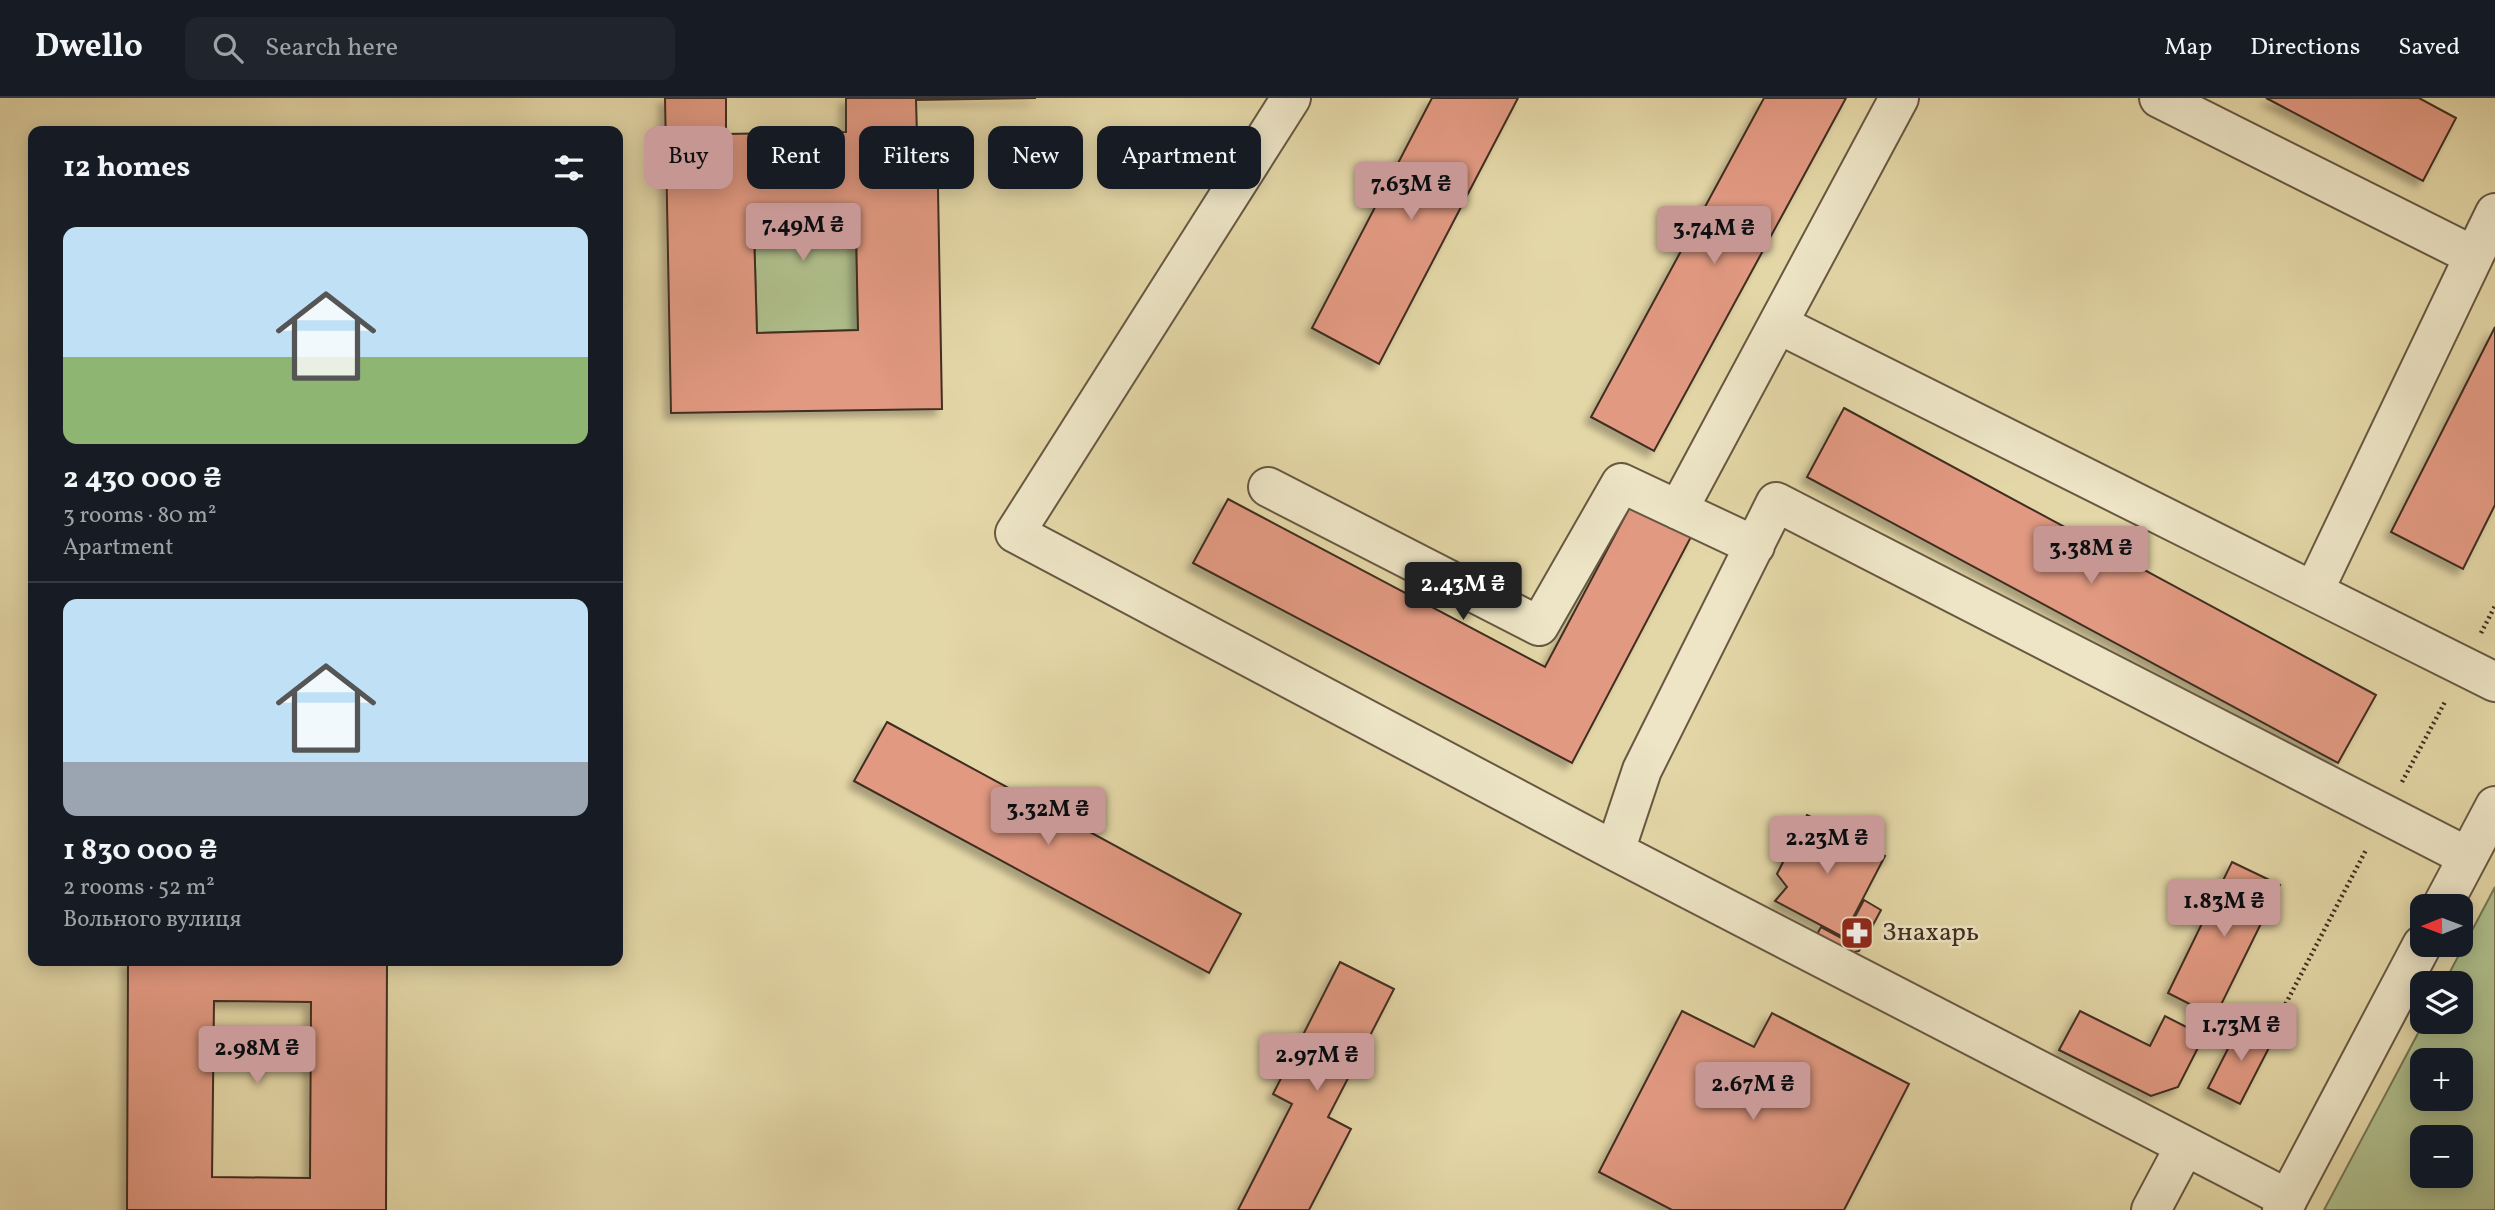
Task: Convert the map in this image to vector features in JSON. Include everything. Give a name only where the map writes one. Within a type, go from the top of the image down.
[{"type":"street","points":[[1291,98],[1015,533],[1615,851],[2185,1146],[2285,1205],[2416,957]]},
{"type":"street","points":[[1678,510],[1899,98]]},
{"type":"street","points":[[2159,98],[2474,256]]},
{"type":"street","points":[[2309,589],[2320,578],[2495,213]]},
{"type":"street","points":[[1778,324],[2495,682]]},
{"type":"street","points":[[1268,487],[1539,626],[1621,484],[1755,545]]},
{"type":"street","points":[[1615,851],[1642,770],[1776,502],[2468,857]]},
{"type":"street","points":[[2448,894],[2495,806]]},
{"type":"street","points":[[2151,1210],[2185,1146]]},
{"type":"green space","points":[[856,228],[858,330],[757,333],[754,230]]},
{"type":"green space","points":[[2495,887],[2495,1210],[2324,1210],[2410,1048],[2410,1111],[2473,1111],[2473,1048],[2410,1048],[2418,1034],[2473,1034],[2473,971],[2450,971],[2458,957],[2473,957],[2473,928]]},
{"type":"building","points":[[665,98],[726,98],[726,126],[666,126]]},
{"type":"building","points":[[846,98],[1036,98],[916,100],[917,126],[859,126],[859,189],[938,189],[942,409],[671,413],[667,189],[733,189],[733,134],[747,134],[747,189],[845,189]],"holes":[[[856,228],[858,330],[757,333],[754,230]]]},
{"type":"building","points":[[1432,98],[1518,98],[1379,364],[1312,328]]},
{"type":"building","points":[[1764,98],[1846,98],[1654,451],[1591,417]]},
{"type":"building","points":[[2266,98],[2419,98],[2456,118],[2423,181]]},
{"type":"building","points":[[2495,327],[2495,505],[2463,569],[2391,532]]},
{"type":"building","points":[[1844,408],[2376,695],[2338,763],[1807,477]]},
{"type":"building","points":[[1228,499],[1545,667],[1632,503],[1692,535],[1572,763],[1193,563]]},
{"type":"building","points":[[887,722],[1241,914],[1209,973],[854,781]]},
{"type":"building","points":[[1807,815],[1885,856],[1843,937],[1775,901],[1787,887],[1777,874]]},
{"type":"building","points":[[2232,862],[2280,885],[2215,1017],[2168,993]]},
{"type":"building","name":"Знахарь","points":[[1864,900],[1881,910],[1859,951],[1829,958],[1810,947],[1821,927],[1843,939]]},
{"type":"building","points":[[1340,962],[1394,989],[1328,1117],[1351,1129],[1309,1210],[1238,1210],[1292,1104],[1273,1094]]},
{"type":"building","points":[[128,966],[387,966],[386,1210],[127,1210]],"holes":[[[214,1001],[311,1002],[310,1178],[212,1177]]]},
{"type":"building","points":[[1682,1011],[1754,1047],[1772,1013],[1909,1084],[1844,1210],[1672,1210],[1599,1172]]},
{"type":"building","points":[[2080,1011],[2150,1046],[2165,1016],[2204,1036],[2178,1087],[2151,1096],[2059,1050]]},
{"type":"building","points":[[2242,1021],[2274,1038],[2240,1104],[2208,1088]]},
{"type":"place","name":"Знахарь","points":[[1857,933]]}]
